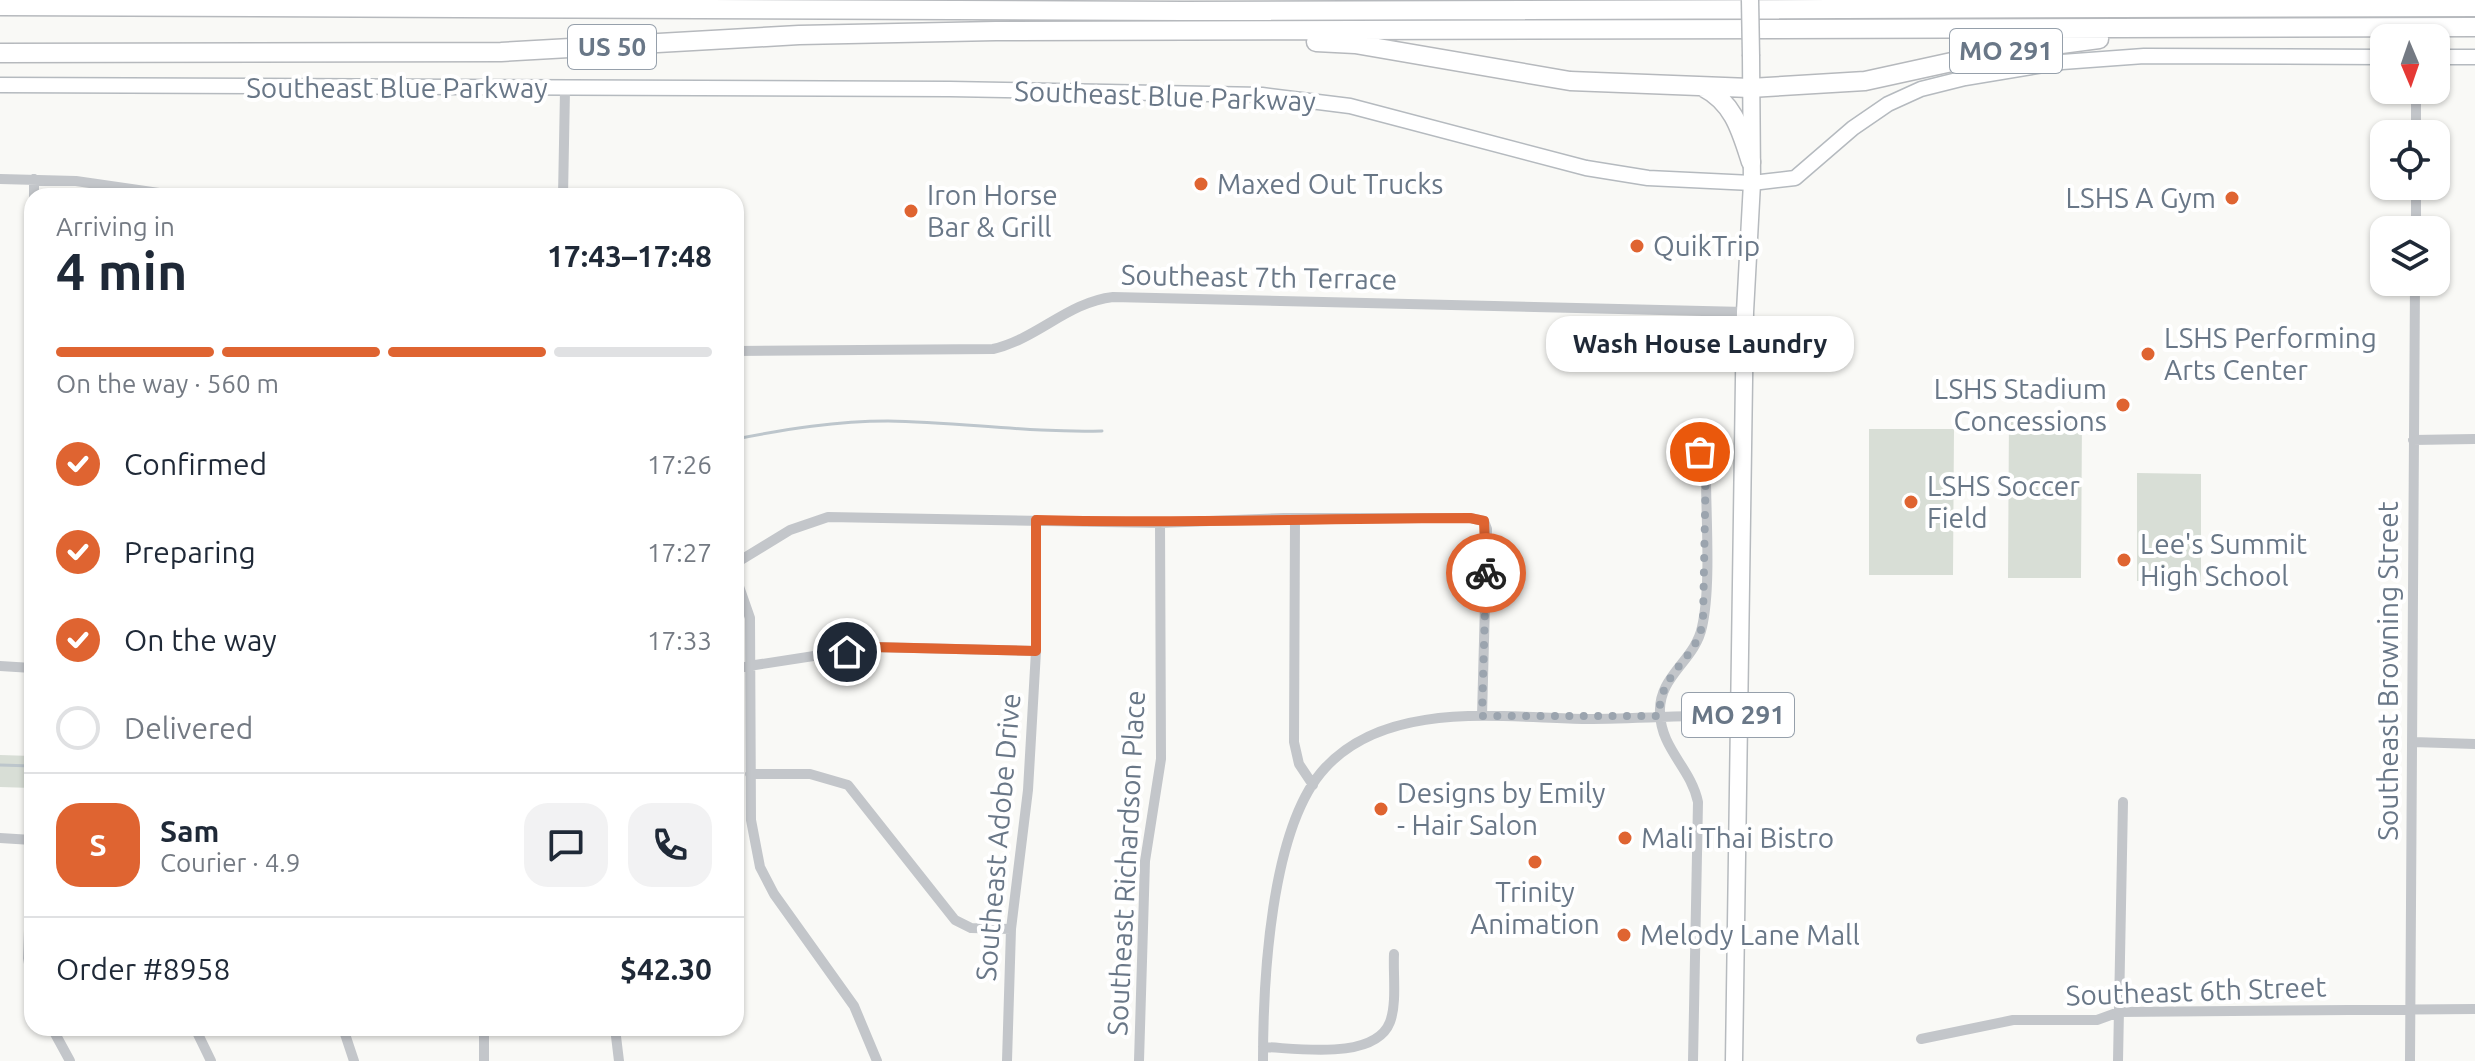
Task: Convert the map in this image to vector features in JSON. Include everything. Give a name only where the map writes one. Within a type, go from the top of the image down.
[{"type":"highway","points":[[1184,11],[1203,3],[1330,0]]},
{"type":"highway","name":"US 50","points":[[0,6],[1184,11],[2273,4],[2475,7]]},
{"type":"highway","name":"US 50","points":[[0,53],[501,52],[799,35],[1223,30],[2475,27]]},
{"type":"highway","name":"MO 291","points":[[1750,88],[1865,81],[1993,53],[2086,40],[2253,36],[2263,28]]},
{"type":"highway","points":[[1223,30],[1238,37],[1355,44],[1570,81],[1750,88]]},
{"type":"highway","points":[[1701,86],[1720,96],[1728,106],[1738,123],[1751,162]]},
{"type":"main road","points":[[1750,0],[1750,88]]},
{"type":"main road","name":"MO 291","points":[[1734,1061],[1745,312],[1752,183],[1750,88]]},
{"type":"street","name":"Southeast Blue Parkway","points":[[0,85],[565,90],[950,89],[1262,95],[1350,106],[1586,168],[1648,178],[1752,183],[1795,178],[1853,128],[1888,104],[1921,89],[1965,78],[2062,62],[2144,56],[2370,57]]},
{"type":"street","points":[[2450,57],[2475,57]]},
{"type":"street","points":[[563,188],[565,90]]},
{"type":"street","points":[[0,179],[76,181],[124,188]]},
{"type":"street","points":[[34,179],[34,188]]},
{"type":"street","name":"Southeast Browning Street","points":[[2410,1061],[2415,296]]},
{"type":"street","name":"Southeast 7th Terrace","points":[[744,351],[993,349],[1023,340],[1083,304],[1113,297],[1745,312]]},
{"type":"street","points":[[2413,440],[2475,439]]},
{"type":"street","points":[[1693,1061],[1698,802],[1690,777],[1665,741],[1659,716],[1665,684],[1698,639],[1703,621],[1706,461],[1700,452]]},
{"type":"street","points":[[744,558],[790,530],[828,517],[1160,523],[1295,518],[1470,518],[1484,521],[1487,537],[1482,716]]},
{"type":"street","points":[[1295,518],[1294,742],[1299,764],[1313,785]]},
{"type":"street","name":"Southeast Adobe Drive","points":[[1007,1061],[1011,929],[1028,790],[1036,651],[1036,520]]},
{"type":"street","name":"Southeast Richardson Place","points":[[1139,1061],[1145,861],[1161,759],[1160,523]]},
{"type":"street","points":[[744,601],[750,618],[752,667],[751,820],[760,867],[774,894],[854,1006],[877,1061]]},
{"type":"street","points":[[744,668],[872,647],[1036,651]]},
{"type":"street","points":[[0,666],[24,668]]},
{"type":"street","points":[[1263,1061],[1281,870],[1286,846],[1313,785],[1335,758],[1373,735],[1409,725],[1482,716],[1738,715]]},
{"type":"street","points":[[2413,742],[2475,744]]},
{"type":"street","points":[[750,774],[810,774],[848,785],[955,920],[971,928],[1011,929]]},
{"type":"street","points":[[2118,1061],[2123,802]]},
{"type":"street","points":[[0,838],[24,840]]},
{"type":"street","points":[[1263,1047],[1354,1049],[1376,1039],[1391,1020],[1394,954]]},
{"type":"street","name":"Southeast 6th Street","points":[[1921,1039],[2013,1020],[2097,1020],[2119,1012],[2475,1009]]},
{"type":"street","points":[[56,1036],[70,1061]]},
{"type":"street","points":[[199,1036],[211,1061]]},
{"type":"street","points":[[346,1036],[354,1061]]},
{"type":"street","points":[[484,1036],[484,1061]]},
{"type":"street","points":[[616,1036],[619,1061]]},
{"type":"shaded area","points":[[2009,414],[2082,415],[2081,578],[2008,578]]},
{"type":"shaded area","name":"LSHS Soccer Field","points":[[1869,429],[1954,429],[1953,575],[1869,575]]},
{"type":"shaded area","points":[[2137,473],[2201,474],[2201,582],[2137,581]]},
{"type":"shaded area","points":[[0,755],[24,756],[24,788],[0,787]]},
{"type":"waterway","points":[[744,438],[812,426],[869,421],[1102,431]]},
{"type":"waterway","points":[[0,765],[24,766]]},
{"type":"way so far","points":[[1486,573],[1482,716],[1586,719],[1659,716],[1665,684],[1692,649],[1702,630],[1706,461],[1700,452]]},
{"type":"place","name":"Maxed Out Trucks","points":[[1201,184]]},
{"type":"place","name":"LSHS A Gym","points":[[2232,198]]},
{"type":"place","name":"Iron Horse Bar & Grill","points":[[911,211]]},
{"type":"place","name":"QuikTrip","points":[[1637,246]]},
{"type":"place","name":"LSHS Performing Arts Center","points":[[2148,354]]},
{"type":"place","name":"LSHS Stadium Concessions","points":[[2123,405]]},
{"type":"place","name":"Wash House Laundry","points":[[1700,452]]},
{"type":"place","name":"LSHS Soccer Field","points":[[1911,502]]},
{"type":"place","name":"Lee's Summit High School","points":[[2124,560]]},
{"type":"place","name":"Designs by Emily - Hair Salon","points":[[1381,809]]},
{"type":"place","name":"Mali Thai Bistro","points":[[1625,838]]},
{"type":"place","name":"Trinity Animation","points":[[1535,862]]},
{"type":"place","name":"Melody Lane Mall","points":[[1624,935]]},
{"type":"route","points":[[847,652],[872,647],[1036,651],[1036,520],[1160,523],[1284,518],[1470,518],[1484,521],[1487,529],[1486,573]]}]
